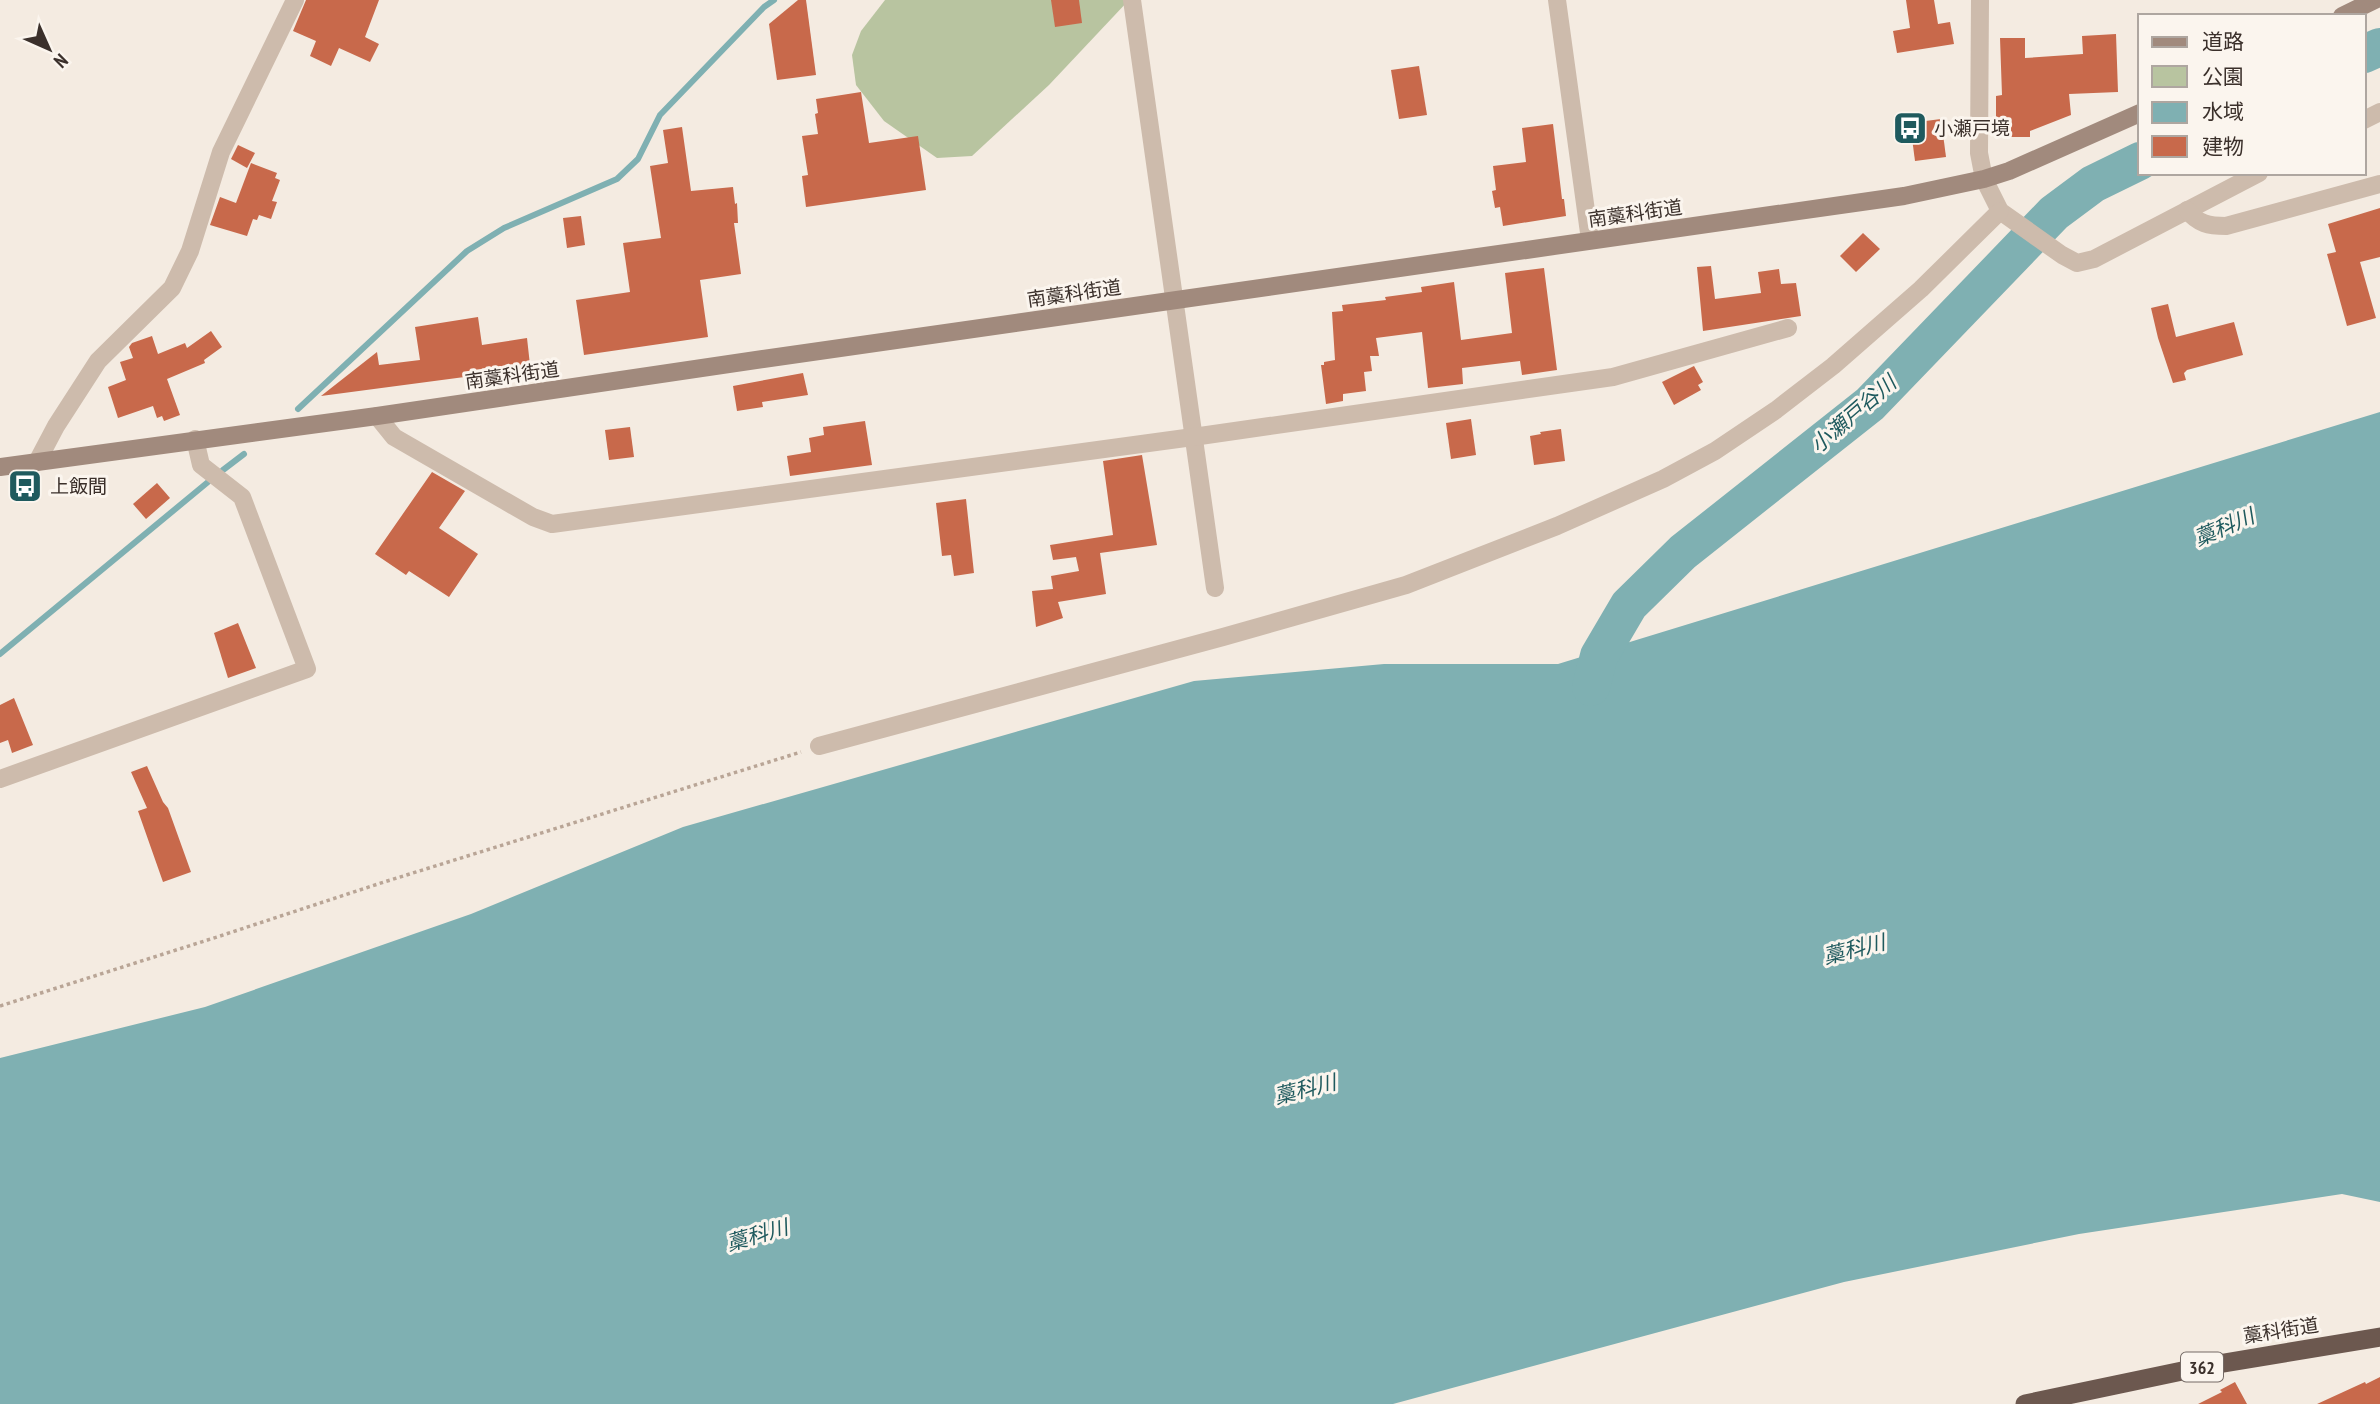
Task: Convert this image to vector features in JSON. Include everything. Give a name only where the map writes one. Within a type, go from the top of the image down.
[{"type":"highway","name":"藁科街道","points":[[2025,1404],[2206,1366],[2380,1337]]},
{"type":"main road","points":[[2346,14],[2375,0]]},
{"type":"main road","name":"南藁科街道","points":[[0,467],[377,416],[1904,196],[2009,172],[2138,114]]},
{"type":"street","points":[[37,462],[99,361],[172,288],[190,251],[221,152],[295,0]]},
{"type":"street","points":[[1132,0],[1215,588]]},
{"type":"street","points":[[1557,0],[1590,240]]},
{"type":"street","points":[[1980,0],[1979,153],[1984,179],[2000,211],[2062,256],[2077,263],[2094,259],[2255,175]]},
{"type":"street","points":[[2187,209],[2194,218],[2208,226],[2226,226],[2380,184]]},
{"type":"street","points":[[819,746],[1406,585],[1557,526],[1663,479],[1725,444],[1776,410],[1833,366],[1922,289],[2000,211]]},
{"type":"street","points":[[377,416],[394,437],[533,517],[552,524],[1613,377],[1788,328]]},
{"type":"street","points":[[0,779],[307,669],[242,497],[201,465],[195,439]]},
{"type":"path","points":[[0,1006],[819,746]]},
{"type":"green space","points":[[885,0],[1129,0],[1049,85],[972,156],[937,158],[884,121],[856,85],[852,55],[861,31]]},
{"type":"water","name":"藁科川","points":[[2380,412],[2380,1202],[2342,1194],[2079,1234],[1844,1282],[1393,1404],[0,1404],[0,1058],[205,1007],[471,914],[683,827],[1194,681],[1384,664],[1558,664]]},
{"type":"building","points":[[306,0],[379,0],[365,37],[379,44],[370,62],[339,48],[331,66],[310,56],[316,41],[293,31]]},
{"type":"building","points":[[798,0],[806,0],[816,75],[777,80],[769,24]]},
{"type":"building","points":[[1051,0],[1079,0],[1082,23],[1055,27]]},
{"type":"building","points":[[1906,0],[1934,0],[1938,24],[1950,22],[1954,44],[1897,53],[1893,31],[1910,28]]},
{"type":"building","points":[[2116,34],[2118,92],[2069,94],[2071,115],[2030,131],[2030,137],[1996,137],[1996,96],[2002,95],[2000,38],[2025,38],[2025,58],[2083,54],[2082,36]]},
{"type":"building","points":[[1419,66],[1427,115],[1399,119],[1391,70]]},
{"type":"building","points":[[861,92],[869,143],[918,136],[926,190],[806,207],[802,176],[808,175],[802,136],[818,134],[816,99]]},
{"type":"building","points":[[1941,119],[1946,157],[1915,161],[1910,123]]},
{"type":"building","points":[[1553,124],[1566,216],[1503,226],[1500,207],[1495,208],[1492,191],[1496,190],[1493,166],[1526,162],[1522,128]]},
{"type":"building","points":[[682,127],[691,191],[733,187],[735,204],[737,203],[738,223],[734,223],[741,274],[700,280],[708,337],[584,355],[576,300],[630,292],[623,243],[661,238],[650,166],[668,163],[663,130]]},
{"type":"building","points":[[238,145],[255,153],[247,168],[231,159]]},
{"type":"building","points":[[251,163],[277,173],[275,178],[280,180],[272,201],[277,202],[271,219],[259,215],[257,220],[253,219],[247,236],[210,225],[220,197],[236,203]]},
{"type":"building","points":[[2380,208],[2380,257],[2360,262],[2376,318],[2347,326],[2327,254],[2336,252],[2328,224]]},
{"type":"building","points":[[581,216],[585,245],[567,248],[563,218]]},
{"type":"building","points":[[1863,233],[1880,249],[1856,272],[1840,256]]},
{"type":"building","points":[[1711,266],[1715,299],[1761,293],[1758,272],[1779,269],[1781,284],[1796,283],[1801,316],[1703,331],[1697,267]]},
{"type":"building","points":[[1544,268],[1557,370],[1522,375],[1520,361],[1462,368],[1463,384],[1428,388],[1422,332],[1376,338],[1379,356],[1370,356],[1372,371],[1364,372],[1366,391],[1343,394],[1343,401],[1326,404],[1321,365],[1335,360],[1332,312],[1343,311],[1342,305],[1386,300],[1385,297],[1422,292],[1421,287],[1454,282],[1461,340],[1512,333],[1505,273]]},
{"type":"building","points":[[2168,304],[2176,337],[2234,322],[2243,355],[2187,370],[2184,373],[2186,380],[2173,383],[2151,308]]},
{"type":"building","points":[[478,317],[482,345],[527,338],[530,365],[472,376],[321,396],[377,352],[379,365],[420,360],[415,327]]},
{"type":"building","points":[[211,331],[222,347],[204,360],[205,363],[167,379],[180,415],[164,421],[162,416],[157,418],[153,406],[118,418],[108,387],[126,380],[120,362],[133,358],[129,347],[132,343],[152,336],[158,354],[185,343],[187,348]]},
{"type":"building","points":[[1694,366],[1703,382],[1698,385],[1701,390],[1674,405],[1662,382]]},
{"type":"building","points":[[803,373],[808,395],[762,402],[763,407],[737,411],[733,386]]},
{"type":"building","points":[[1471,419],[1476,455],[1451,459],[1446,423]]},
{"type":"building","points":[[865,421],[872,465],[790,476],[787,456],[811,452],[809,438],[824,435],[823,427]]},
{"type":"building","points":[[630,427],[634,457],[609,460],[605,430]]},
{"type":"building","points":[[1561,429],[1565,461],[1534,465],[1530,436]]},
{"type":"building","points":[[1142,455],[1157,545],[1100,553],[1106,594],[1058,602],[1063,618],[1036,627],[1032,591],[1053,589],[1051,576],[1079,571],[1076,557],[1053,560],[1050,545],[1113,535],[1103,461]]},
{"type":"building","points":[[432,472],[465,491],[439,528],[478,554],[449,597],[409,571],[406,575],[375,554]]},
{"type":"building","points":[[157,483],[170,498],[146,519],[133,504]]},
{"type":"building","points":[[966,499],[974,573],[954,576],[951,555],[942,556],[936,503]]},
{"type":"building","points":[[238,623],[256,668],[228,678],[214,633]]},
{"type":"building","points":[[14,698],[33,745],[12,753],[8,740],[0,743],[0,705]]},
{"type":"building","points":[[147,766],[168,808],[191,872],[163,882],[138,811],[147,808],[131,772]]},
{"type":"building","points":[[2380,1377],[2380,1404],[2317,1404],[2365,1382],[2366,1384]]},
{"type":"building","points":[[2235,1382],[2247,1404],[2198,1404],[2222,1392],[2220,1390]]},
{"type":"waterway","points":[[298,409],[467,251],[504,228],[617,179],[638,159],[660,115],[764,7],[774,0]]},
{"type":"waterway","name":"小瀬戸谷川","points":[[2366,53],[2380,47]]},
{"type":"waterway","name":"小瀬戸谷川","points":[[1591,687],[1599,656],[1629,605],[1683,552],[1870,404],[2054,213],[2093,184],[2138,162]]},
{"type":"waterway","points":[[223,470],[244,454]]},
{"type":"waterway","points":[[0,654],[208,482]]},
{"type":"place","name":"小瀬戸境","points":[[1910,128]]},
{"type":"place","name":"上飯間","points":[[25,486]]}]
